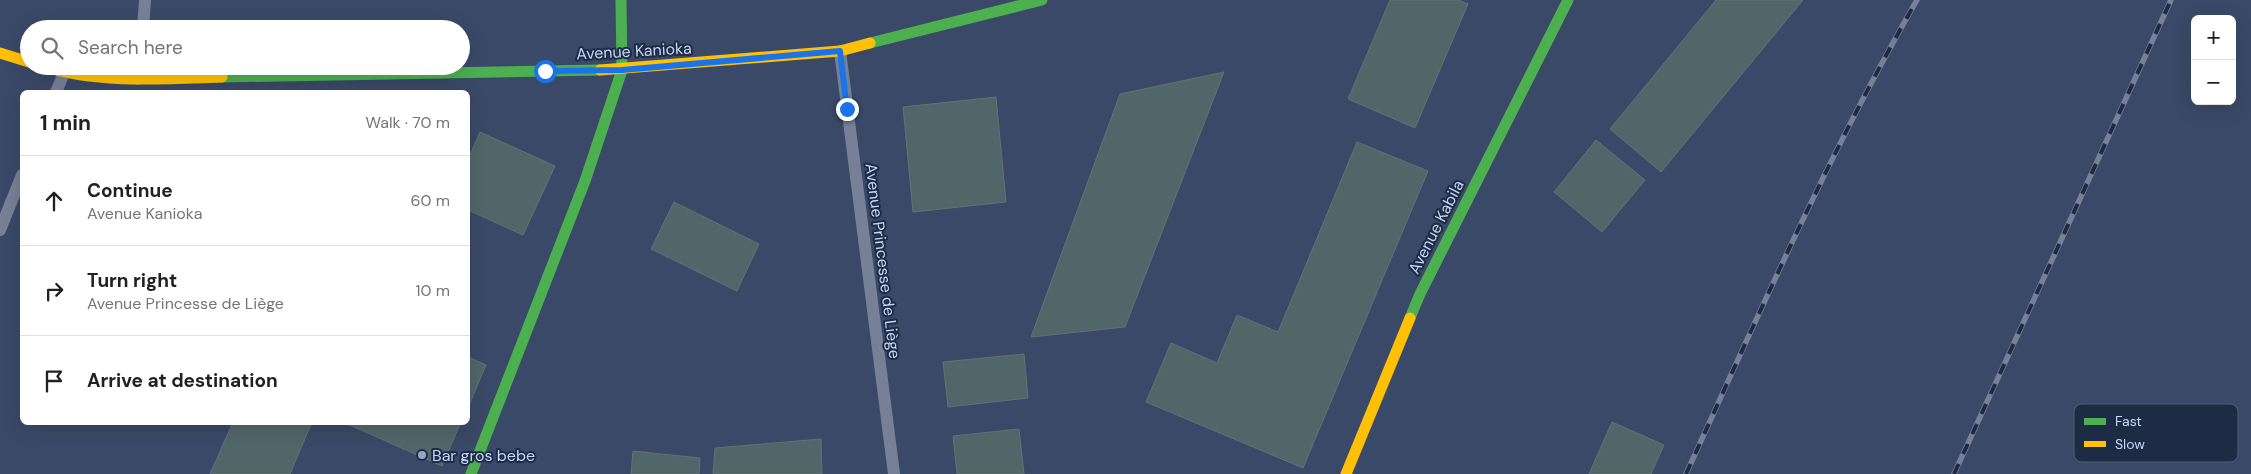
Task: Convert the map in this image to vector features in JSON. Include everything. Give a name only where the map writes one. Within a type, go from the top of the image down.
[{"type":"main road","points":[[471,474],[584,181],[622,70],[621,0]]},
{"type":"main road","name":"Avenue Kanioka","points":[[470,71],[622,70],[840,51],[1042,0]]},
{"type":"main road","name":"Avenue Kabila","points":[[1346,474],[1420,294],[1568,0]]},
{"type":"main road","points":[[0,53],[20,59]]},
{"type":"street","points":[[144,20],[145,0]]},
{"type":"street","name":"Avenue Princesse de Liège","points":[[840,51],[894,474]]},
{"type":"street","points":[[57,90],[63,75]]},
{"type":"street","points":[[0,230],[20,180]]},
{"type":"building","points":[[1390,0],[1459,0],[1468,4],[1415,128],[1348,99]]},
{"type":"building","points":[[1716,0],[1803,0],[1661,172],[1610,129]]},
{"type":"building","points":[[1224,72],[1125,327],[1031,337],[1120,94]]},
{"type":"building","points":[[996,97],[1006,202],[913,212],[903,107]]},
{"type":"building","points":[[480,132],[555,166],[523,235],[470,211],[470,155]]},
{"type":"building","points":[[1596,140],[1645,180],[1602,232],[1554,192]]},
{"type":"building","points":[[1357,142],[1428,171],[1303,468],[1146,402],[1171,343],[1217,363],[1237,315],[1278,332]]},
{"type":"building","points":[[674,202],[759,244],[737,291],[651,249]]},
{"type":"building","points":[[1024,354],[1028,398],[948,407],[943,362]]},
{"type":"building","points":[[470,358],[486,365],[470,403]]},
{"type":"building","points":[[1612,422],[1664,445],[1651,474],[1589,474]]},
{"type":"building","points":[[232,425],[311,425],[290,474],[210,474]]},
{"type":"building","points":[[350,425],[460,425],[442,466]]},
{"type":"building","points":[[1019,429],[1024,474],[957,474],[953,436]]},
{"type":"building","points":[[821,439],[822,474],[713,474],[715,448]]},
{"type":"building","points":[[633,451],[700,458],[699,474],[631,474]]},
{"type":"railway","points":[[1686,474],[1824,175],[1917,0]]},
{"type":"railway","points":[[1954,474],[2171,0]]},
{"type":"traffic: fast","points":[[471,474],[585,181],[622,70],[621,0]]},
{"type":"traffic: fast","points":[[870,43],[1042,0]]},
{"type":"traffic: fast","points":[[1410,318],[1420,294],[1568,0]]},
{"type":"traffic: fast","points":[[470,72],[600,70]]},
{"type":"traffic: fast","points":[[222,77],[330,75]]},
{"type":"traffic: slow","points":[[600,70],[840,51],[870,43]]},
{"type":"traffic: slow","points":[[0,53],[20,59]]},
{"type":"traffic: slow","points":[[80,75],[131,79],[222,77]]},
{"type":"traffic: slow","points":[[1346,474],[1410,318]]},
{"type":"place","name":"Bar gros bebe","points":[[422,455]]},
{"type":"route","points":[[545,71],[622,70],[840,51],[847,109]]}]
